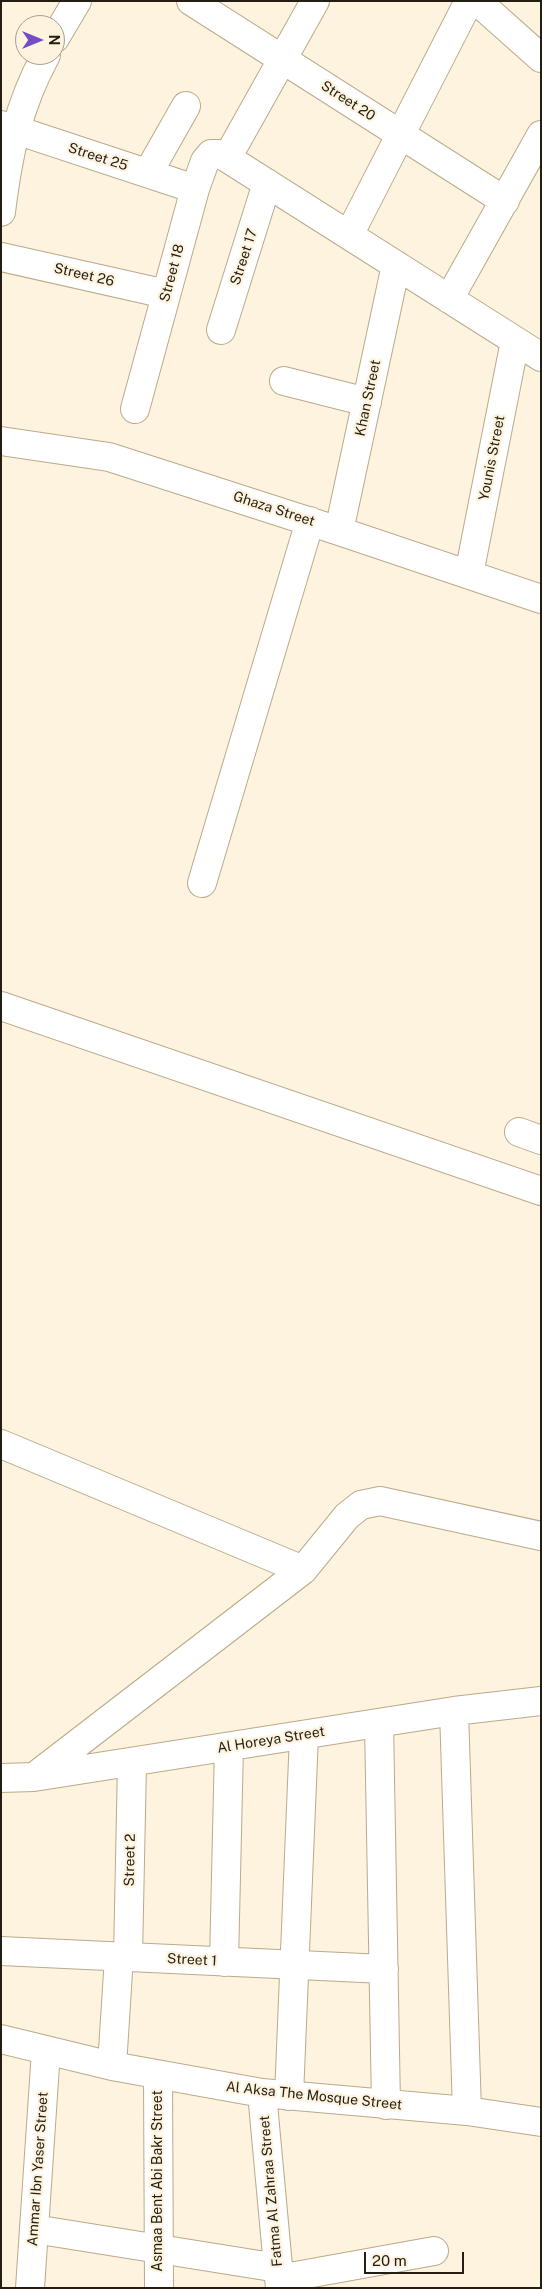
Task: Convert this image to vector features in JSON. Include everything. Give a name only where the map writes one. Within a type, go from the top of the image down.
[{"type":"street","points":[[65,20],[76,1]]},
{"type":"street","name":"Street 20","points":[[191,1],[505,201]]},
{"type":"street","points":[[315,1],[227,158],[541,357]]},
{"type":"street","points":[[349,235],[469,1]]},
{"type":"street","points":[[489,6],[541,58]]},
{"type":"street","points":[[1,212],[7,162],[8,127],[40,65]]},
{"type":"street","points":[[148,173],[186,106]]},
{"type":"street","name":"Street 25","points":[[8,127],[195,189]]},
{"type":"street","points":[[449,299],[541,135]]},
{"type":"street","name":"Street 18","points":[[135,409],[195,189],[205,161],[211,154],[220,154],[227,158]]},
{"type":"street","name":"Street 17","points":[[221,330],[267,183]]},
{"type":"street","name":"Street 26","points":[[1,257],[166,294]]},
{"type":"street","name":"Khan Street","points":[[339,530],[396,265]]},
{"type":"street","name":"Younis Street","points":[[469,574],[515,341]]},
{"type":"street","points":[[284,381],[367,402]]},
{"type":"street","name":"Ghaza Street","points":[[1,441],[109,457],[339,530],[541,599]]},
{"type":"street","points":[[202,884],[310,521]]},
{"type":"street","points":[[1,1006],[541,1191]]},
{"type":"street","points":[[1,1444],[303,1570]]},
{"type":"street","points":[[34,1777],[303,1570],[347,1516],[361,1505],[380,1501],[541,1536]]},
{"type":"street","name":"Al Horeya Street","points":[[1,1778],[34,1777],[454,1711],[541,1701]]},
{"type":"street","points":[[454,1711],[466,2111]]},
{"type":"street","points":[[379,1723],[386,2105]]},
{"type":"street","points":[[289,2096],[304,1735]]},
{"type":"street","points":[[224,1962],[229,1747]]},
{"type":"street","name":"Street 2","points":[[112,2066],[124,1957],[132,1763]]},
{"type":"street","name":"Street 1","points":[[1,1951],[384,1969]]},
{"type":"street","name":"Al Aksa The Mosque Street","points":[[1,2039],[112,2066],[262,2094],[466,2111],[541,2122]]},
{"type":"street","name":"Ammar Ibn Yaser Street","points":[[30,2288],[46,2051]]},
{"type":"street","name":"Asmaa Bent Abi Bakr Street","points":[[158,2075],[159,2288]]},
{"type":"street","name":"Fatma Al Zahraa Street","points":[[262,2094],[279,2278]]},
{"type":"street","points":[[34,2229],[159,2249],[279,2278],[434,2251]]}]
